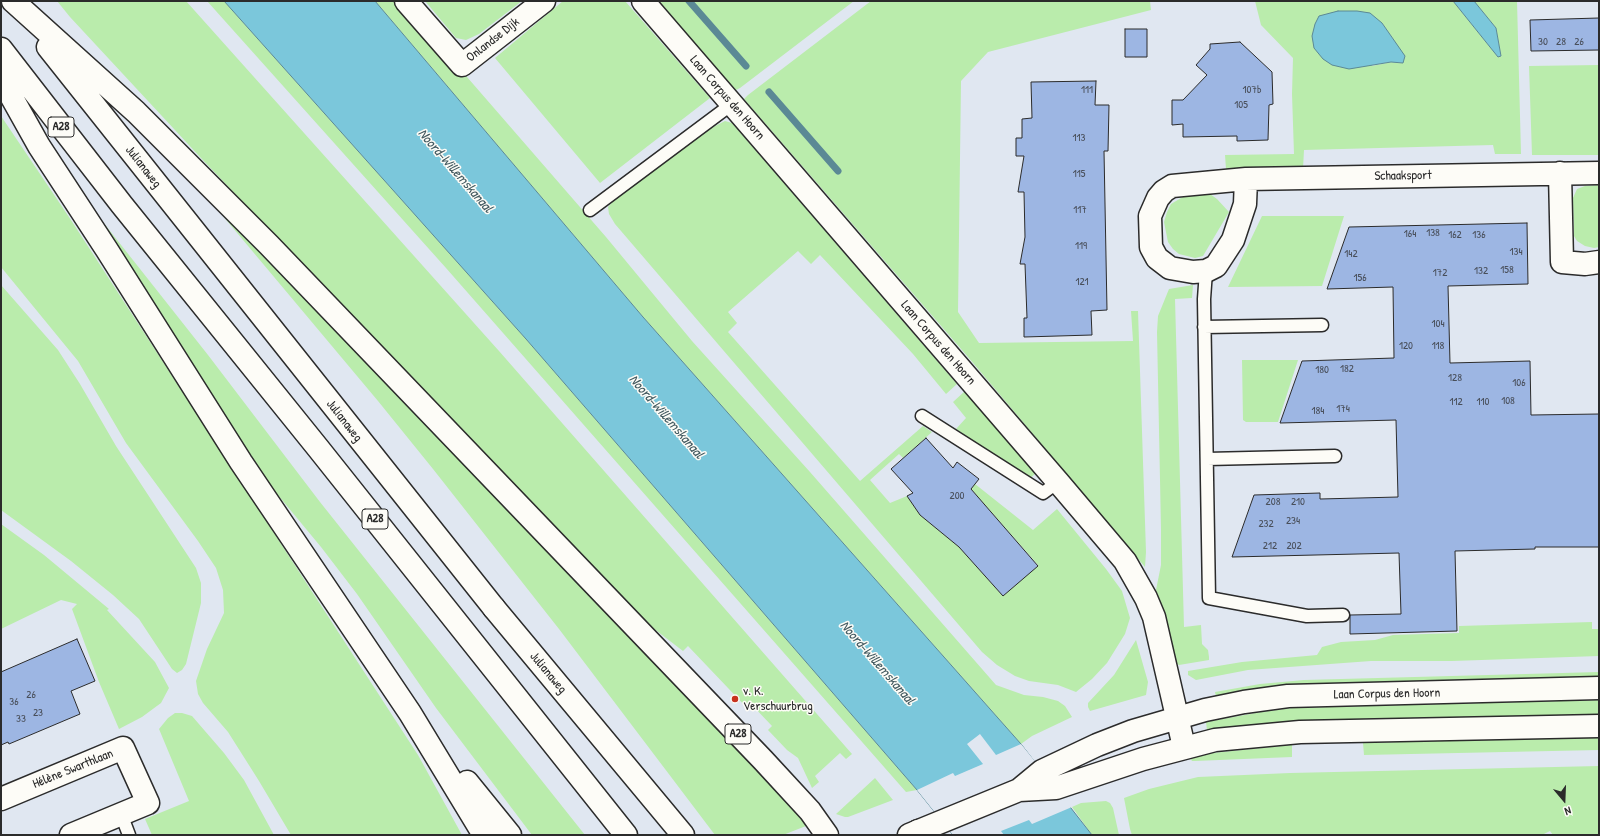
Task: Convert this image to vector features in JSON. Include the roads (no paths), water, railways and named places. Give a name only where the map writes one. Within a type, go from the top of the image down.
[{"type":"main road","name":"Julianaweg","points":[[13,1],[494,608],[683,835]]},
{"type":"main road","name":"A28","points":[[13,1],[136,112],[269,245],[758,755],[810,811],[826,835]]},
{"type":"main road","name":"Onlandse Dijk","points":[[406,1],[462,65],[544,1]]},
{"type":"main road","name":"Laan Corpus den Hoorn","points":[[642,1],[1125,561],[1146,598],[1154,617],[1184,747]]},
{"type":"main road","name":"A28","points":[[1,49],[122,205],[318,448],[626,835]]},
{"type":"main road","name":"A28","points":[[1,78],[39,146],[107,250],[241,462],[410,713],[484,835]]},
{"type":"main road","points":[[1560,173],[1562,262],[1585,264],[1599,262]]},
{"type":"main road","name":"Schaaksport","points":[[1206,271],[1193,272],[1170,268],[1157,258],[1151,246],[1150,216],[1158,198],[1164,191],[1172,186],[1246,179],[1599,173]]},
{"type":"main road","points":[[1206,271],[1216,266],[1233,240],[1245,204],[1246,179]]},
{"type":"main road","name":"Laan Corpus den Hoorn","points":[[1019,790],[1042,770],[1097,745],[1133,731],[1177,717],[1244,702],[1288,696],[1599,688]]},
{"type":"main road","name":"A28","points":[[410,713],[510,835]]},
{"type":"main road","points":[[914,834],[1019,790],[1056,788],[1143,759],[1215,740],[1300,732],[1599,726]]},
{"type":"main road","name":"Hélène Swarthlaan","points":[[1,799],[123,748],[148,803],[71,835]]},
{"type":"lane","points":[[590,210],[732,104]]},
{"type":"lane","points":[[1206,271],[1204,327],[1209,598],[1307,616],[1343,615]]},
{"type":"lane","points":[[1204,327],[1322,325]]},
{"type":"lane","points":[[922,416],[1043,493],[1058,482]]},
{"type":"lane","points":[[1207,459],[1335,456]]},
{"type":"lane","points":[[121,814],[130,835]]},
{"type":"water","name":"Noord-Willemskanaal","points":[[224,1],[375,1],[643,317],[1021,744],[1092,835],[953,835],[917,790],[526,339]]},
{"type":"water","points":[[1453,1],[1474,1],[1496,28],[1501,56],[1498,57]]},
{"type":"water","points":[[1338,11],[1370,13],[1382,23],[1405,56],[1403,63],[1391,62],[1349,69],[1332,65],[1323,59],[1314,48],[1312,36],[1315,24],[1319,16]]},
{"type":"waterway","points":[[689,1],[746,66]]},
{"type":"waterway","points":[[769,92],[838,171]]},
{"type":"place","name":"v. K. Verschuurbrug","points":[[735,699]]}]
